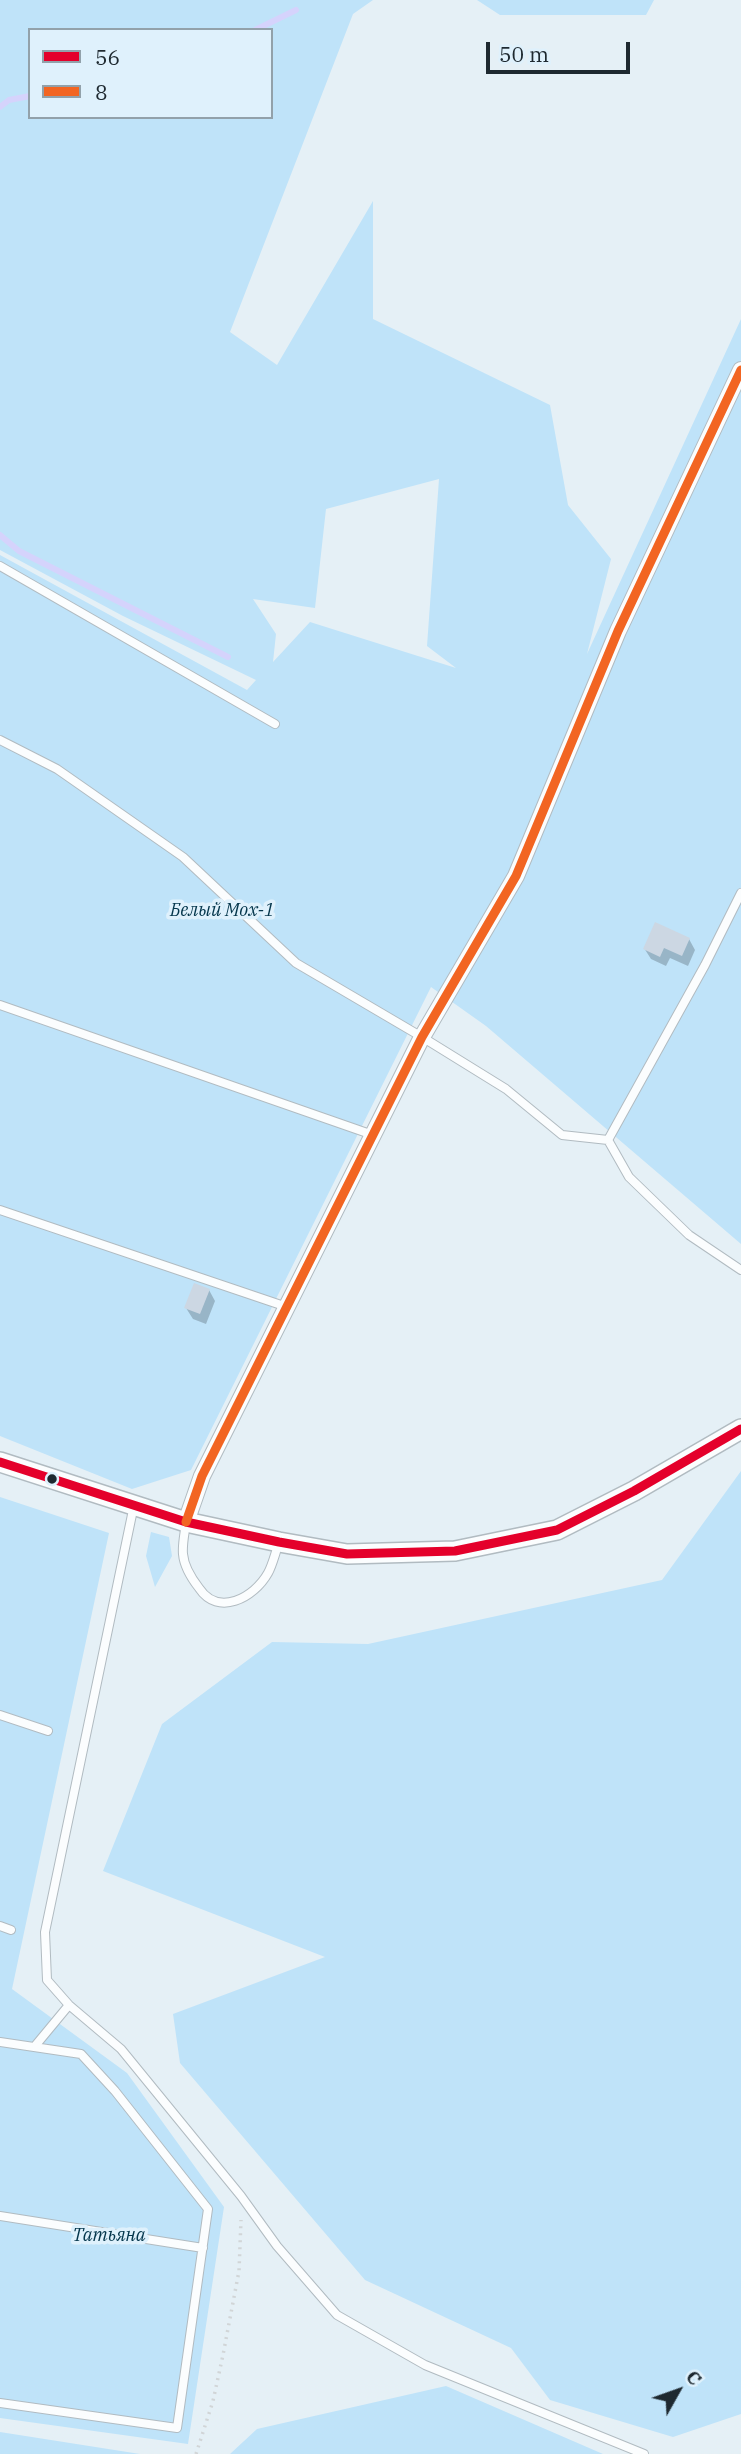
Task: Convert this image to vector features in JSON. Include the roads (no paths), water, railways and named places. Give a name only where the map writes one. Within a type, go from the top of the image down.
[{"type":"street","points":[[186,1522],[202,1476],[422,1037],[516,876],[618,631],[741,370]]},
{"type":"street","points":[[0,1462],[186,1522],[279,1542],[347,1554],[454,1551],[557,1530],[634,1491],[741,1429]]},
{"type":"lane","points":[[0,566],[275,724]]},
{"type":"lane","points":[[0,740],[57,769],[183,857],[296,963],[506,1089],[562,1135],[608,1140]]},
{"type":"lane","points":[[608,1140],[705,965],[741,893]]},
{"type":"lane","points":[[0,1004],[373,1135]]},
{"type":"lane","points":[[608,1140],[629,1177],[639,1187],[689,1235],[741,1269]]},
{"type":"lane","points":[[0,1210],[286,1307]]},
{"type":"lane","points":[[134,1505],[45,1932],[47,1980],[69,2005],[121,2049],[241,2196],[277,2246],[337,2315],[425,2365],[644,2454]]},
{"type":"lane","points":[[186,1522],[183,1556],[191,1577],[203,1595],[217,1603],[236,1602],[254,1591],[268,1573],[279,1542]]},
{"type":"lane","points":[[0,1715],[48,1731]]},
{"type":"lane","points":[[0,1926],[11,1930]]},
{"type":"lane","points":[[35,2046],[69,2005]]},
{"type":"lane","points":[[0,2042],[81,2054],[115,2091],[208,2209],[177,2428],[0,2403]]},
{"type":"lane","points":[[0,2216],[203,2248]]},
{"type":"waterway","points":[[259,28],[296,10]]},
{"type":"waterway","points":[[0,107],[9,100],[28,96]]},
{"type":"waterway","points":[[0,535],[19,551],[228,657]]},
{"type":"park label","name":"Белый Мох-1","points":[[222,911]]},
{"type":"park label","name":"Татьяна","points":[[109,2236]]}]
